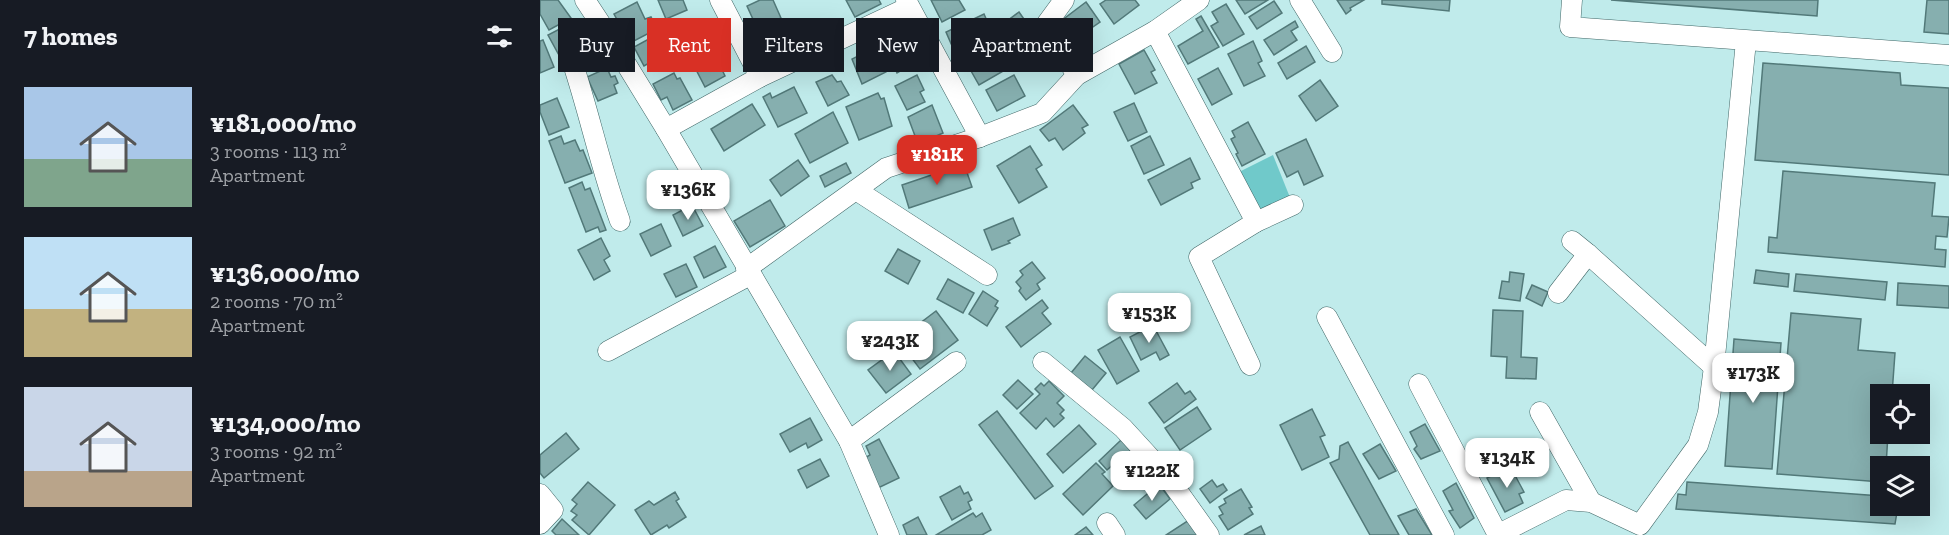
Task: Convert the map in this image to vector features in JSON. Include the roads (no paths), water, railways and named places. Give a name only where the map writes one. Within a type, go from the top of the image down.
[{"type":"street","points":[[585,0],[597,18]]},
{"type":"street","points":[[720,0],[760,77]]},
{"type":"street","points":[[1064,0],[1046,26],[1077,75]]},
{"type":"street","points":[[608,351],[748,272],[886,168],[980,137],[1042,113],[1077,75],[1155,31],[1199,0]]},
{"type":"street","points":[[1300,0],[1332,52]]},
{"type":"street","points":[[1572,0],[1570,27],[1949,55]]},
{"type":"street","points":[[666,129],[760,77],[907,3],[980,137]]},
{"type":"street","points":[[1155,31],[1256,222]]},
{"type":"street","points":[[1419,384],[1498,535],[1566,500],[1591,502],[1640,525],[1698,445],[1708,412],[1746,40]]},
{"type":"street","points":[[576,72],[606,182],[620,220]]},
{"type":"street","points":[[631,72],[849,441],[889,535]]},
{"type":"street","points":[[856,190],[987,274]]},
{"type":"street","points":[[1250,365],[1199,257],[1256,222],[1293,205]]},
{"type":"street","points":[[1572,241],[1714,367]]},
{"type":"street","points":[[1558,293],[1588,254]]},
{"type":"street","points":[[1327,317],[1444,535]]},
{"type":"street","points":[[849,441],[956,362]]},
{"type":"street","points":[[1043,362],[1123,428],[1167,476],[1209,535]]},
{"type":"street","points":[[1540,412],[1591,502]]},
{"type":"street","points":[[540,494],[553,510],[540,524]]}]
